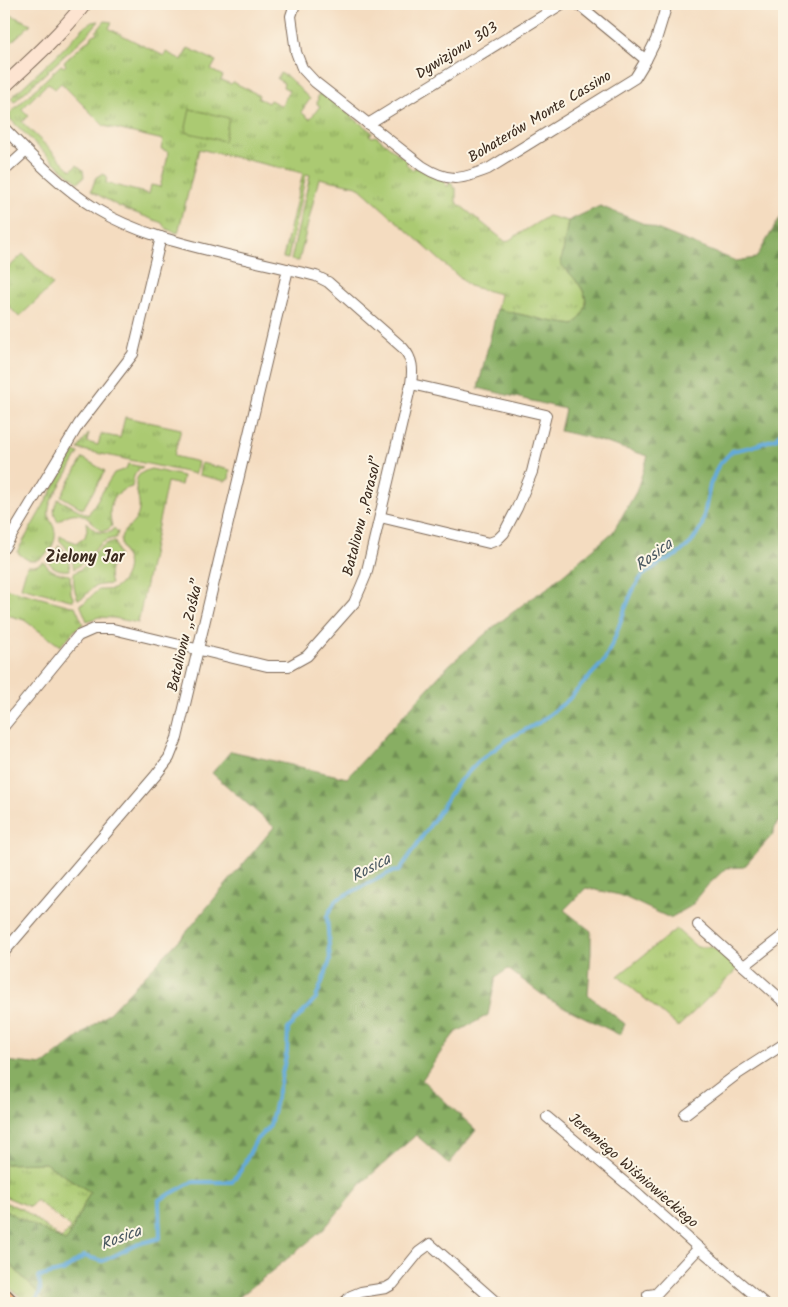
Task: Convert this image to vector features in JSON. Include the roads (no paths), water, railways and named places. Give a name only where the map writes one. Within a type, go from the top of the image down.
[{"type":"main road","points":[[4,1298],[10,1303]]},
{"type":"street","points":[[4,86],[51,42],[84,4]]},
{"type":"street","name":"Bohaterów Monte Cassino","points":[[295,4],[291,16],[293,38],[302,68],[315,82],[422,166],[430,171],[454,179],[464,178],[488,169],[634,78],[656,40],[667,4]]},
{"type":"street","name":"Dywizjonu 303","points":[[368,124],[562,4]]},
{"type":"street","points":[[578,4],[646,60]]},
{"type":"street","name":"Batalionu „Parasol”","points":[[4,128],[59,182],[109,216],[161,237],[316,276],[328,282],[403,348],[412,363],[413,372],[366,575],[354,603],[307,656],[289,666],[267,666],[113,628],[94,629],[78,636],[4,726]]},
{"type":"street","points":[[4,171],[26,151]]},
{"type":"street","points":[[4,548],[78,424],[134,354],[161,237]]},
{"type":"street","name":"Batalionu „Zośka”","points":[[4,952],[144,790],[169,758],[177,738],[288,269]]},
{"type":"street","points":[[380,517],[489,543],[496,540],[504,533],[532,472],[546,416],[411,384]]},
{"type":"street","points":[[698,925],[784,1002]]},
{"type":"street","points":[[744,966],[784,935]]},
{"type":"street","points":[[685,1114],[736,1075],[784,1044]]},
{"type":"street","name":"Jeremiego Wiśniowieckiego","points":[[547,1118],[635,1190],[764,1303]]},
{"type":"street","points":[[344,1303],[351,1296],[361,1292],[386,1288],[393,1284],[419,1252],[430,1244],[498,1303]]},
{"type":"street","name":"Jeremiego Wiśniowieckiego","points":[[648,1295],[656,1294],[699,1248]]},
{"type":"waterway","name":"Rosica","points":[[34,1303],[40,1291],[38,1277],[63,1271],[84,1256],[103,1261],[138,1244],[160,1238],[159,1200],[192,1182],[232,1182],[241,1170],[256,1140],[270,1126],[287,1052],[288,1029],[316,998],[330,961],[327,916],[336,900],[391,872],[399,871],[455,786],[478,762],[508,739],[540,722],[568,700],[604,661],[633,590],[642,576],[660,563],[677,555],[691,543],[702,526],[710,485],[718,466],[732,451],[777,438],[784,428]]},
{"type":"district","name":"Zielony Jar","points":[[85,557]]}]
